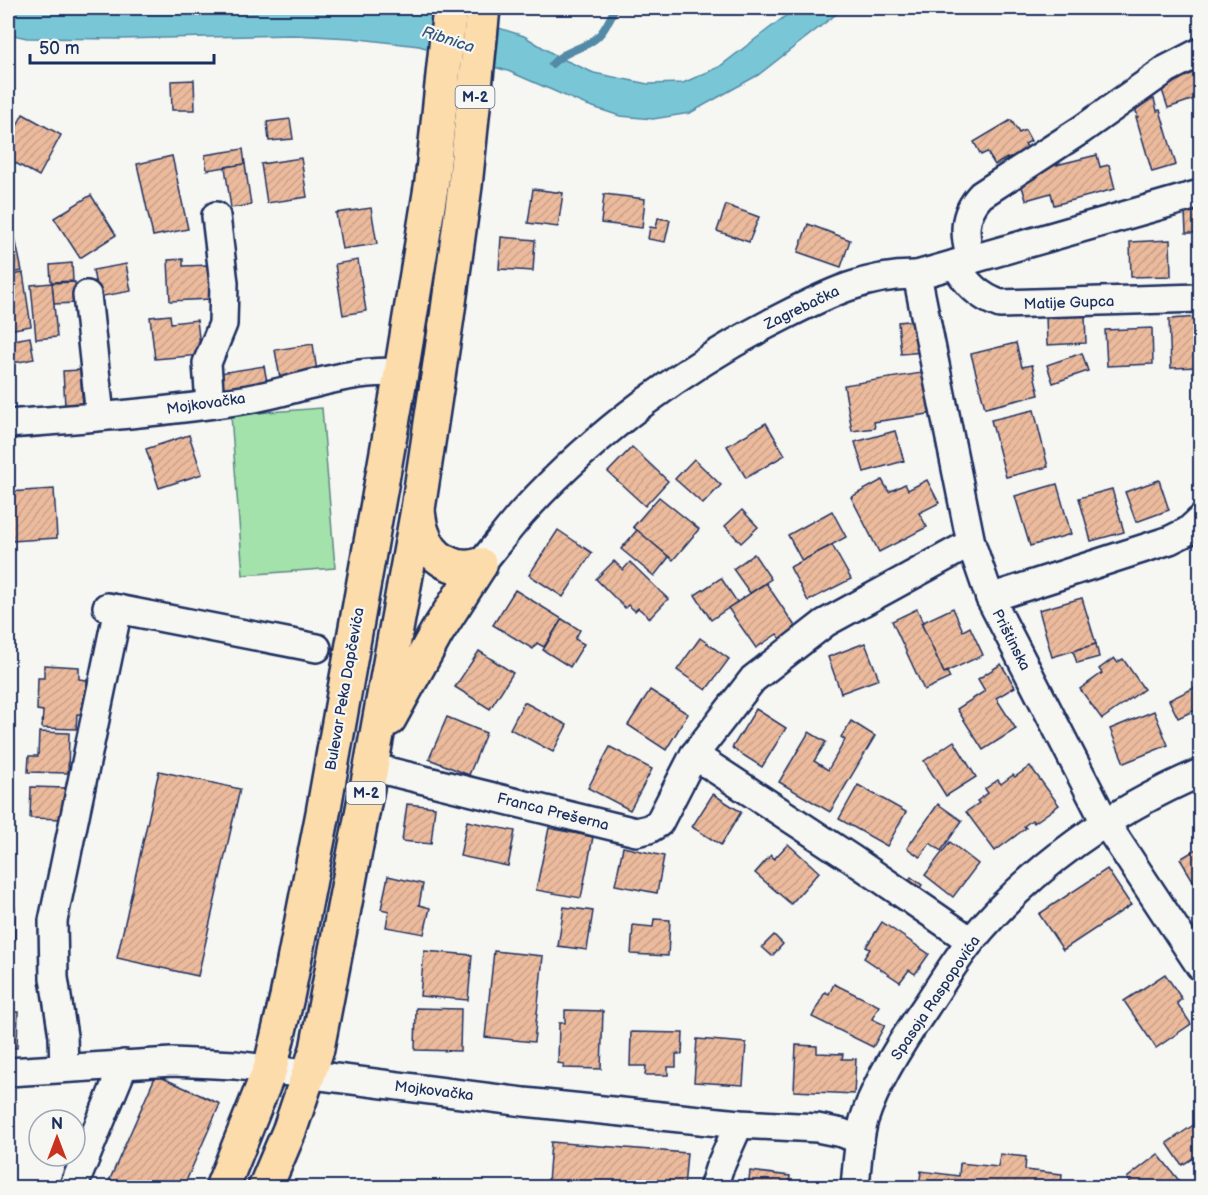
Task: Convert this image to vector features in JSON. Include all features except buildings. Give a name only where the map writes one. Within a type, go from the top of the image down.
[{"type":"main road","name":"Bulevar Peka Dapčevića","points":[[222,1188],[270,1069],[323,813],[401,373],[432,181],[450,8]]},
{"type":"main road","name":"M-2","points":[[265,1188],[290,1129],[309,1075],[322,1025],[373,757],[418,509],[465,186],[483,8]]},
{"type":"main road","points":[[418,509],[423,535],[429,547],[441,559],[454,566],[468,569],[480,565]]},
{"type":"main road","points":[[373,757],[437,632],[480,565]]},
{"type":"street","points":[[963,262],[965,223],[970,207],[981,195],[1081,130],[1167,69],[1200,52]]},
{"type":"street","name":"Zagrebačka","points":[[480,565],[524,512],[582,455],[640,407],[699,364],[752,332],[831,292],[878,278],[917,275],[1200,194]]},
{"type":"street","points":[[210,404],[207,363],[223,324],[224,294],[216,216]]},
{"type":"street","name":"Matije Gupca","points":[[963,262],[972,289],[1000,304],[1200,298]]},
{"type":"street","name":"Prištinska","points":[[917,275],[971,543],[990,598],[1105,822],[1200,966]]},
{"type":"street","points":[[87,295],[100,416]]},
{"type":"street","name":"Mojkovačka","points":[[8,424],[210,404],[263,396],[365,372],[401,373]]},
{"type":"street","points":[[990,598],[1170,540],[1188,531],[1200,520]]},
{"type":"street","name":"Franca Prešerna","points":[[373,757],[636,832],[649,829],[659,823],[694,755],[753,679],[825,623],[971,543]]},
{"type":"street","points":[[64,1068],[63,1036],[54,978],[52,939],[112,608],[317,648]]},
{"type":"street","points":[[269,638],[316,634],[354,640]]},
{"type":"street","points":[[694,755],[971,941]]},
{"type":"street","name":"Spasoja Raspopovića","points":[[855,1188],[860,1140],[874,1093],[912,1028],[971,941],[1027,882],[1105,822],[1200,773]]},
{"type":"street","name":"Mojkovačka","points":[[8,1072],[194,1062],[270,1069],[524,1102],[739,1124],[817,1128],[842,1133],[860,1140]]},
{"type":"street","points":[[73,1188],[124,1064]]},
{"type":"street","points":[[713,1188],[739,1124]]},
{"type":"green space","points":[[322,408],[335,568],[243,575],[231,415]]},
{"type":"water","name":"Ribnica","points":[[8,8],[436,8],[524,36],[558,57],[594,73],[648,84],[683,83],[719,67],[796,8],[844,8],[758,75],[690,113],[653,119],[620,116],[584,104],[508,71],[419,46],[351,38],[293,35],[119,39],[27,38],[8,34]]},
{"type":"waterway","points":[[552,64],[596,38],[615,8]]}]
